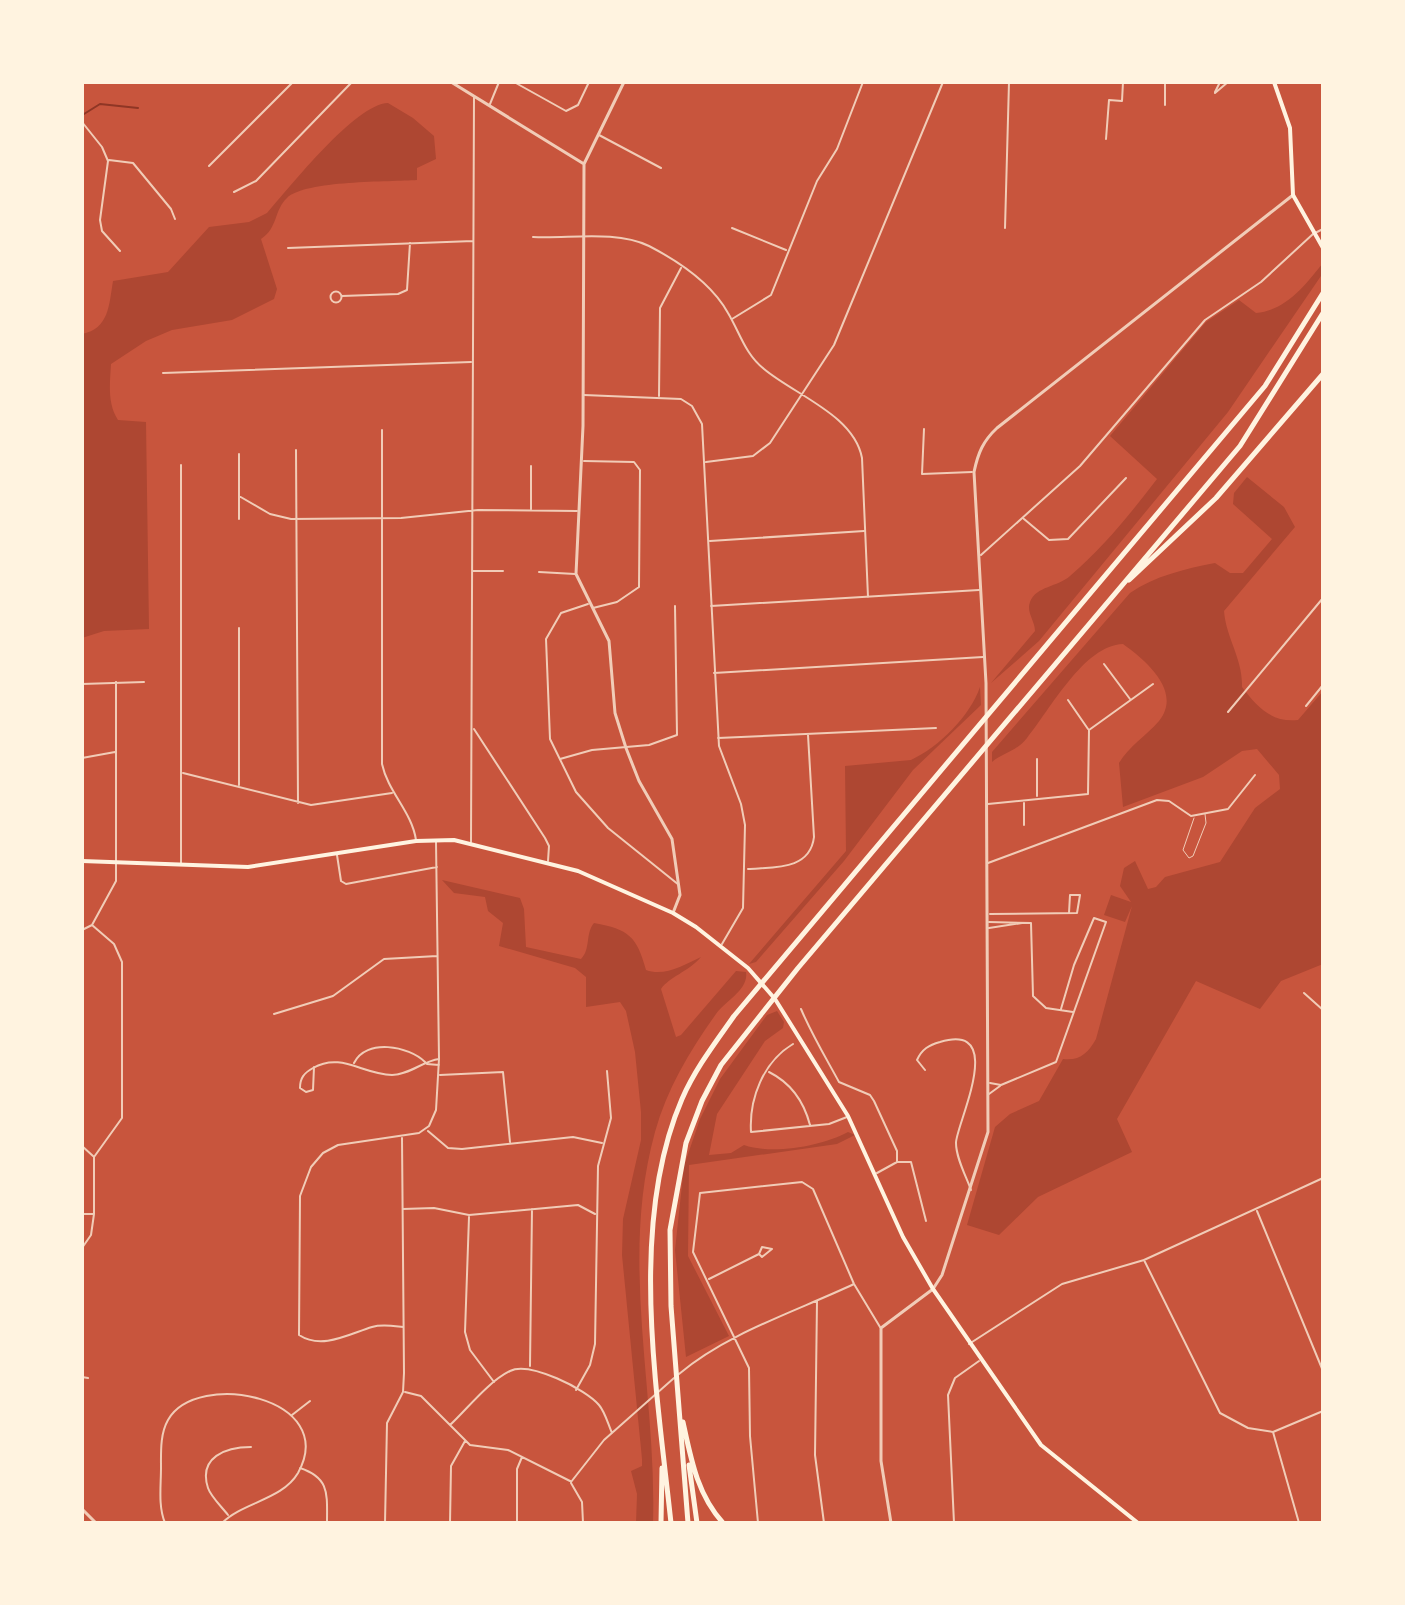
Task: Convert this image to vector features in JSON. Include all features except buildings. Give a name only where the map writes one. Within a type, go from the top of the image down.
[{"type":"highway","points":[[671,1523],[662,1443],[651,1231],[667,1141],[682,1098],[705,1057],[734,1016],[1265,386],[1323,293]]},
{"type":"highway","points":[[688,1523],[671,1306],[670,1230],[686,1143],[702,1101],[721,1065],[748,1029],[1240,446],[1323,313]]},
{"type":"highway","points":[[1121,585],[1137,574],[1216,498],[1323,374]]},
{"type":"highway","points":[[679,1402],[697,1523]]},
{"type":"highway","points":[[661,1523],[662,1443]]},
{"type":"highway","points":[[688,1449],[702,1491],[723,1523]]},
{"type":"main road","points":[[1274,82],[1290,128],[1293,195],[1323,248]]},
{"type":"main road","points":[[82,861],[248,867],[416,841],[471,842],[593,877],[673,913],[721,945],[748,968],[784,1013],[848,1116],[903,1237],[933,1289],[979,1361],[1041,1445],[1138,1523]]},
{"type":"street","points":[[209,166],[293,82]]},
{"type":"street","points":[[234,192],[256,181],[352,82]]},
{"type":"street","points":[[451,82],[584,164]]},
{"type":"street","points":[[490,104],[499,82]]},
{"type":"street","points":[[514,82],[566,111],[578,105],[589,82]]},
{"type":"street","points":[[624,82],[584,164],[583,461],[576,574],[609,641],[615,713],[626,748],[639,781],[672,839],[680,895],[673,913]]},
{"type":"street","points":[[732,319],[771,295],[817,181],[837,149],[863,82]]},
{"type":"street","points":[[705,462],[743,459],[761,451],[770,443],[801,396],[845,325],[943,82]]},
{"type":"street","points":[[1005,228],[1009,82]]},
{"type":"street","points":[[1106,139],[1109,100],[1122,101],[1123,82]]},
{"type":"street","points":[[1165,82],[1165,105]]},
{"type":"street","points":[[1220,82],[1215,93],[1228,82]]},
{"type":"street","points":[[471,842],[474,95]]},
{"type":"street","points":[[82,122],[102,147],[108,161],[100,220],[102,231],[120,251]]},
{"type":"street","points":[[598,135],[661,168]]},
{"type":"street","points":[[108,161],[133,163],[171,209],[175,219]]},
{"type":"street","points":[[881,1328],[933,1289],[942,1275],[987,1140],[986,683],[974,472],[985,439],[1293,195]]},
{"type":"street","points":[[732,228],[788,251]]},
{"type":"street","points":[[980,556],[1080,466],[1205,320],[1261,282],[1313,234],[1323,229]]},
{"type":"street","points":[[533,237],[636,241],[681,267],[714,294],[755,361],[842,424],[858,444],[868,597]]},
{"type":"street","points":[[288,248],[474,241]]},
{"type":"street","points":[[342,296],[407,290],[410,243]]},
{"type":"street","points":[[659,396],[660,308],[681,267]]},
{"type":"street","points":[[163,373],[473,362]]},
{"type":"street","points":[[583,395],[681,399],[697,412],[702,424],[718,738],[741,804],[746,870],[743,908],[721,945]]},
{"type":"street","points":[[924,429],[922,474],[974,472]]},
{"type":"street","points":[[382,430],[382,764],[393,793],[413,826],[416,841]]},
{"type":"street","points":[[296,450],[298,803]]},
{"type":"street","points":[[239,454],[239,519]]},
{"type":"street","points":[[583,461],[629,461],[639,466],[639,587],[617,602],[561,613],[546,639],[550,739],[576,792],[608,828],[679,886]]},
{"type":"street","points":[[181,465],[181,866]]},
{"type":"street","points":[[531,466],[531,510]]},
{"type":"street","points":[[1023,518],[1049,540],[1068,539],[1126,478]]},
{"type":"street","points":[[239,496],[270,514],[295,519],[578,511]]},
{"type":"street","points":[[708,541],[865,531]]},
{"type":"street","points":[[472,571],[503,571]]},
{"type":"street","points":[[539,572],[576,574]]},
{"type":"street","points":[[711,606],[981,590]]},
{"type":"street","points":[[1228,712],[1323,598]]},
{"type":"street","points":[[560,759],[592,750],[626,748],[673,738],[680,729],[675,606]]},
{"type":"street","points":[[239,628],[239,787]]},
{"type":"street","points":[[714,673],[985,657]]},
{"type":"street","points":[[1104,664],[1131,700]]},
{"type":"street","points":[[82,930],[92,925],[116,881],[116,682]]},
{"type":"street","points":[[82,684],[144,682]]},
{"type":"street","points":[[1089,730],[1153,684]]},
{"type":"street","points":[[1306,706],[1323,685]]},
{"type":"street","points":[[987,804],[1037,797],[1083,797],[1088,794],[1089,730],[1068,700]]},
{"type":"street","points":[[473,728],[545,838],[549,846],[548,862]]},
{"type":"street","points":[[718,738],[936,728]]},
{"type":"street","points":[[746,870],[795,863],[810,853],[814,837],[808,734]]},
{"type":"street","points":[[82,758],[116,752]]},
{"type":"street","points":[[1037,759],[1037,797]]},
{"type":"street","points":[[182,773],[298,803],[322,805],[393,793]]},
{"type":"street","points":[[987,864],[1157,800],[1169,801],[1183,813],[1195,816],[1233,806],[1255,775]]},
{"type":"street","points":[[1024,801],[1024,825]]},
{"type":"street","points":[[403,1327],[373,1327],[338,1340],[308,1339],[299,1335],[301,1186],[316,1159],[329,1148],[402,1137],[426,1129],[436,1110],[439,956],[436,839]]},
{"type":"street","points":[[337,854],[341,881],[346,884],[437,867]]},
{"type":"street","points":[[988,914],[1069,913],[1080,911],[1080,895],[1070,895],[1069,913]]},
{"type":"street","points":[[988,1095],[1001,1085],[1055,1063],[1106,922],[1094,918],[1074,965],[1061,1009]]},
{"type":"street","points":[[988,925],[1031,923],[1033,996],[1042,1006],[1074,1012]]},
{"type":"street","points":[[82,1248],[91,1235],[94,1214],[94,1157],[122,1118],[122,962],[114,944],[92,925]]},
{"type":"street","points":[[274,1014],[333,996],[384,959],[439,956]]},
{"type":"street","points":[[1304,993],[1323,1010]]},
{"type":"street","points":[[801,1009],[822,1055],[833,1066],[839,1082],[870,1095],[874,1101],[897,1151],[897,1162]]},
{"type":"street","points":[[925,1070],[917,1060],[919,1056],[925,1048],[939,1042],[952,1040],[966,1044],[973,1054],[973,1093],[955,1141],[971,1190]]},
{"type":"street","points":[[793,1044],[768,1071],[752,1099],[751,1132],[810,1126],[848,1116]]},
{"type":"street","points":[[353,1065],[362,1053],[394,1047],[418,1055],[426,1063],[439,1065]]},
{"type":"street","points":[[812,1061],[822,1055]]},
{"type":"street","points":[[314,1067],[313,1090],[302,1091],[300,1079],[314,1067],[327,1061],[391,1075],[439,1059]]},
{"type":"street","points":[[576,1390],[590,1365],[595,1344],[596,1215],[603,1143],[611,1118],[607,1071]]},
{"type":"street","points":[[768,1071],[792,1090],[807,1112],[810,1126]]},
{"type":"street","points":[[439,1075],[503,1072],[510,1144]]},
{"type":"street","points":[[989,1083],[1001,1085]]},
{"type":"street","points":[[426,1129],[448,1148],[573,1137],[603,1143]]},
{"type":"street","points":[[385,1523],[387,1423],[403,1392],[402,1137]]},
{"type":"street","points":[[82,1146],[94,1157]]},
{"type":"street","points":[[876,1173],[897,1162],[911,1162],[926,1221]]},
{"type":"street","points":[[969,1344],[1062,1284],[1144,1260],[1323,1178]]},
{"type":"street","points":[[758,1523],[750,1436],[751,1376],[693,1252],[700,1193],[802,1182],[813,1189],[854,1284],[881,1328],[881,1461],[891,1523]]},
{"type":"street","points":[[403,1209],[434,1208],[469,1215],[578,1205],[596,1215]]},
{"type":"street","points":[[530,1367],[532,1208]]},
{"type":"street","points":[[1257,1210],[1323,1371]]},
{"type":"street","points":[[82,1214],[94,1214]]},
{"type":"street","points":[[469,1215],[465,1332],[470,1350],[495,1383]]},
{"type":"street","points":[[708,1279],[759,1254]]},
{"type":"street","points":[[1144,1260],[1215,1406],[1237,1424],[1273,1432],[1323,1411]]},
{"type":"street","points":[[571,1482],[612,1433],[696,1360],[854,1284]]},
{"type":"street","points":[[817,1301],[815,1455],[824,1523]]},
{"type":"street","points":[[954,1523],[948,1395],[955,1378],[979,1361]]},
{"type":"street","points":[[450,1425],[509,1372],[530,1367],[600,1406],[612,1433]]},
{"type":"street","points":[[82,1377],[88,1378]]},
{"type":"street","points":[[403,1392],[421,1396],[465,1441],[522,1456],[571,1482],[581,1497],[583,1523]]},
{"type":"street","points":[[165,1523],[161,1503],[162,1439],[167,1422],[177,1409],[198,1398],[256,1396],[276,1403],[292,1415],[303,1443],[300,1468],[286,1487],[229,1516],[222,1523]]},
{"type":"street","points":[[292,1415],[310,1401]]},
{"type":"street","points":[[1273,1432],[1299,1523]]},
{"type":"street","points":[[450,1523],[451,1466],[465,1441]]},
{"type":"street","points":[[229,1516],[208,1489],[207,1470],[213,1456],[222,1450],[251,1447]]},
{"type":"street","points":[[517,1523],[517,1469],[522,1456]]},
{"type":"street","points":[[300,1468],[322,1478],[326,1485],[327,1523]]},
{"type":"street","points":[[82,1509],[96,1523]]},
{"type":"lane","points":[[1195,816],[1183,850],[1189,858],[1193,856],[1206,823],[1205,814]]},
{"type":"shaded area","points":[[388,103],[434,136],[436,159],[417,168],[417,180],[329,185],[297,192],[287,198],[270,230],[261,239],[277,289],[274,299],[232,320],[172,330],[146,341],[111,364],[111,400],[118,420],[146,422],[149,629],[104,631],[82,638],[82,334],[98,327],[103,321],[109,307],[113,281],[168,272],[209,227],[249,222],[267,213],[341,131],[374,107]]},
{"type":"shaded area","points":[[1323,263],[1323,273],[1228,412],[1039,641],[991,683],[1035,631],[1029,609],[1033,597],[1065,580],[1082,565],[1116,530],[1157,479],[1110,436],[1206,322],[1239,300],[1256,313],[1277,307],[1294,295]]},
{"type":"shaded area","points":[[1247,477],[1284,507],[1295,527],[1224,611],[1225,621],[1240,667],[1242,687],[1266,712],[1280,719],[1298,720],[1323,691],[1323,964],[1281,981],[1260,1009],[1196,981],[1117,1119],[1132,1152],[1038,1197],[999,1235],[967,1225],[995,1127],[1010,1114],[1039,1101],[1063,1059],[1083,1055],[1096,1039],[1132,906],[1125,922],[1104,915],[1111,895],[1131,902],[1120,886],[1124,868],[1135,861],[1148,889],[1156,887],[1165,877],[1220,862],[1255,808],[1280,789],[1279,775],[1257,749],[1242,751],[1203,777],[1123,807],[1119,763],[1159,721],[1167,699],[1164,688],[1150,667],[1123,644],[1109,647],[1082,667],[1019,746],[992,762],[992,752],[1130,593],[1170,574],[1215,563],[1230,573],[1243,573],[1272,539],[1233,504],[1234,493]]},
{"type":"shaded area","points":[[980,687],[981,705],[913,770],[844,861],[756,962],[749,964],[846,851],[845,766],[911,760],[922,754],[961,719]]},
{"type":"shaded area","points":[[442,880],[520,898],[524,909],[526,947],[581,959],[594,923],[616,928],[630,936],[646,970],[667,971],[701,957],[661,989],[676,1037],[736,971],[746,972],[744,984],[716,1014],[673,1085],[655,1132],[645,1181],[640,1230],[640,1278],[653,1474],[653,1523],[636,1523],[637,1494],[631,1471],[642,1466],[642,1459],[622,1255],[623,1219],[641,1140],[641,1112],[635,1052],[626,1011],[620,1002],[586,1007],[586,977],[575,968],[499,946],[503,923],[488,911],[485,897],[454,893]]},
{"type":"shaded area","points":[[777,1011],[784,1022],[783,1028],[765,1041],[717,1114],[709,1155],[731,1153],[744,1145],[783,1149],[811,1145],[848,1132],[855,1135],[837,1144],[689,1165],[688,1256],[729,1336],[686,1357],[675,1250],[684,1166],[700,1119],[720,1079],[767,1015]]},
{"type":"waterway","points":[[84,114],[100,104],[138,108]]}]
